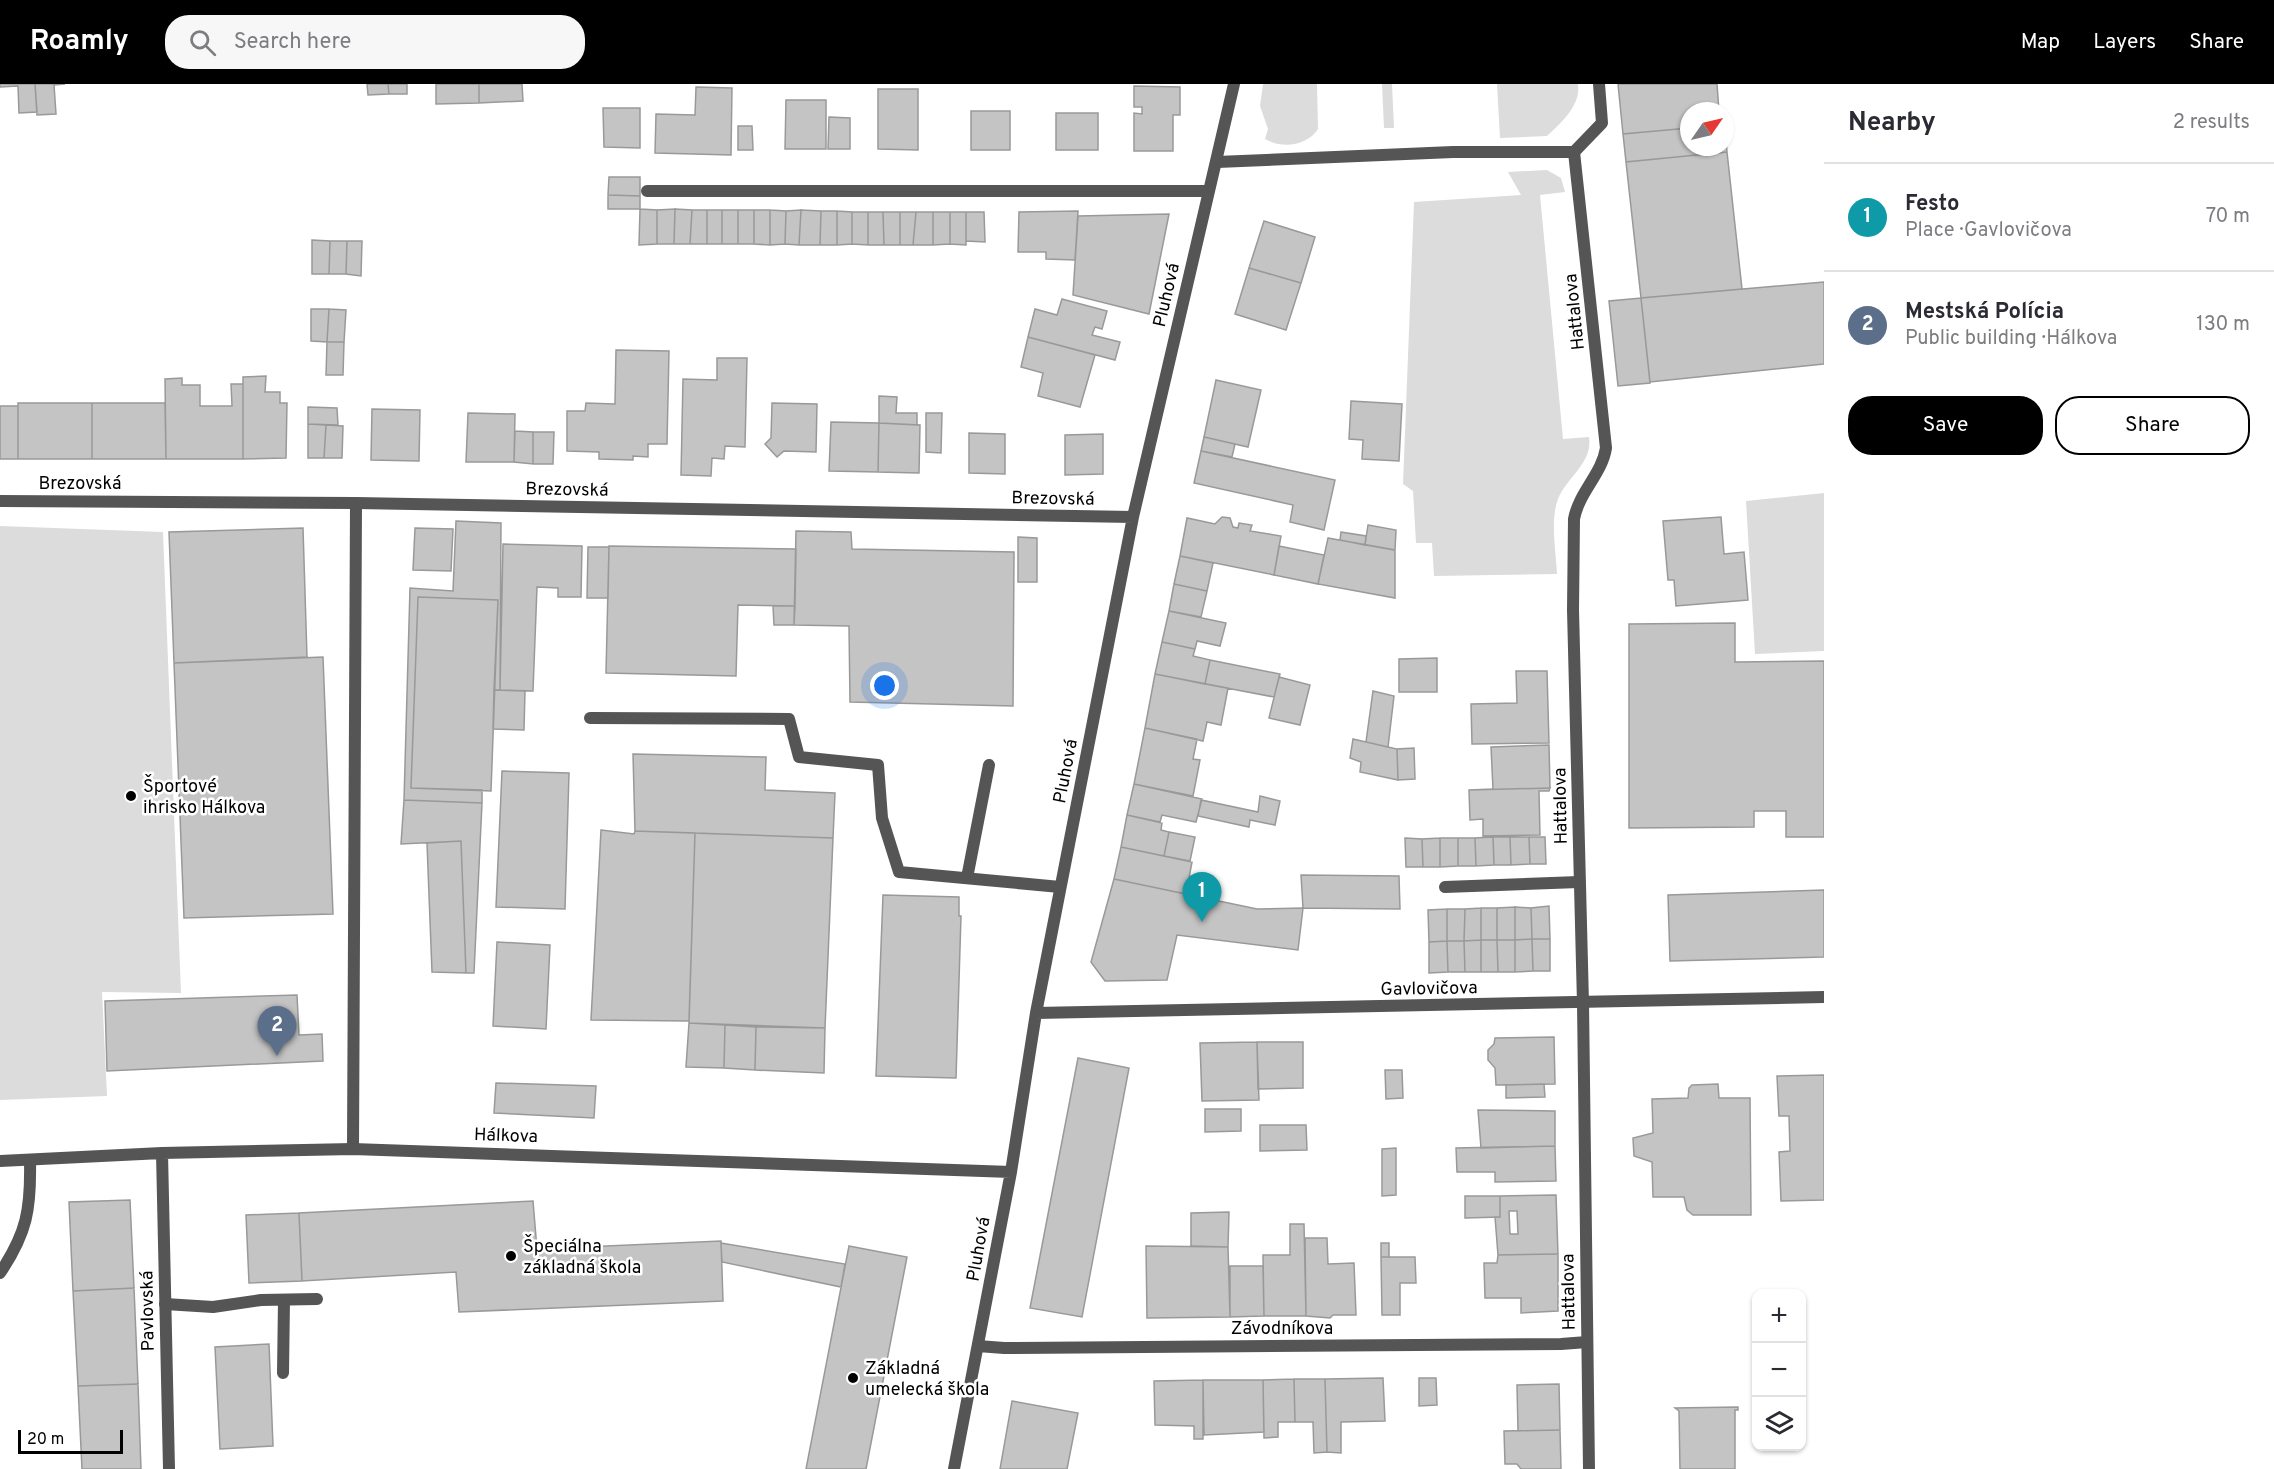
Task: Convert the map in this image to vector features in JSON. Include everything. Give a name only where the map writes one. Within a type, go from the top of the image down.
[{"type":"street","name":"Pluhová","points":[[954,1469],[1011,1172],[1036,1013],[1133,518],[1234,84]]},
{"type":"street","points":[[1216,162],[1453,152],[1574,152],[1602,123],[1599,84]]},
{"type":"street","name":"Hattalova","points":[[1574,152],[1606,448],[1601,465],[1576,508],[1574,519],[1573,610],[1583,1003],[1589,1469]]},
{"type":"street","points":[[647,191],[1209,191]]},
{"type":"street","name":"Brezovská","points":[[0,501],[356,503],[1133,518]]},
{"type":"street","points":[[353,1149],[356,503]]},
{"type":"street","points":[[590,718],[789,719],[799,757],[878,765],[882,818],[899,872],[1060,887]]},
{"type":"street","points":[[967,878],[989,765]]},
{"type":"street","points":[[1445,887],[1579,882]]},
{"type":"street","name":"Gavlovičova","points":[[1036,1013],[1824,997]]},
{"type":"street","name":"Hálkova","points":[[0,1161],[162,1153],[353,1149],[1011,1172]]},
{"type":"street","name":"Pavlovská","points":[[162,1153],[169,1469]]},
{"type":"street","points":[[0,1273],[18,1246],[21,1236],[31,1198],[30,1161]]},
{"type":"street","points":[[165,1304],[213,1307],[316,1299]]},
{"type":"street","points":[[283,1373],[284,1300]]},
{"type":"street","name":"Závodníkova","points":[[978,1346],[1004,1348],[1587,1342]]},
{"type":"shaded area","points":[[1263,84],[1317,84],[1318,129],[1313,135],[1301,142],[1286,145],[1265,139],[1268,129],[1260,106]]},
{"type":"shaded area","points":[[1382,84],[1392,84],[1394,128],[1384,128]]},
{"type":"shaded area","points":[[1497,84],[1578,84],[1577,99],[1569,113],[1547,136],[1500,138]]},
{"type":"shaded area","points":[[1547,170],[1561,178],[1565,192],[1540,195],[1563,439],[1589,437],[1587,455],[1562,491],[1556,507],[1554,526],[1557,574],[1434,576],[1432,543],[1416,543],[1413,491],[1403,484],[1414,202],[1521,195],[1508,172]]},
{"type":"shaded area","points":[[1824,493],[1824,651],[1755,654],[1746,501]]},
{"type":"shaded area","points":[[0,526],[163,532],[181,993],[102,992],[107,1096],[0,1100]]},
{"type":"building","points":[[0,84],[35,84],[37,112],[19,113],[18,86],[0,87]]},
{"type":"building","points":[[35,84],[65,84],[54,85],[56,114],[37,115]]},
{"type":"building","points":[[367,84],[388,84],[389,94],[368,95]]},
{"type":"building","points":[[388,84],[407,84],[407,94],[389,94]]},
{"type":"building","points":[[436,84],[479,84],[479,103],[436,104]]},
{"type":"building","points":[[479,84],[522,84],[523,101],[479,103]]},
{"type":"building","points":[[1618,84],[1717,84],[1718,102],[1680,102],[1680,129],[1623,134]]},
{"type":"building","points":[[1134,86],[1180,87],[1180,115],[1173,115],[1173,151],[1134,151],[1134,113],[1142,114],[1142,107],[1134,107]]},
{"type":"building","points":[[696,87],[732,88],[731,155],[655,153],[656,114],[695,115]]},
{"type":"building","points":[[878,89],[918,89],[918,150],[878,149]]},
{"type":"building","points":[[786,100],[826,100],[826,149],[785,149]]},
{"type":"building","points":[[603,108],[640,108],[640,148],[604,147]]},
{"type":"building","points":[[971,111],[1010,111],[1010,150],[971,150]]},
{"type":"building","points":[[1056,113],[1098,113],[1098,150],[1056,150]]},
{"type":"building","points":[[829,117],[850,118],[850,149],[828,149]]},
{"type":"building","points":[[738,126],[752,126],[753,150],[738,150]]},
{"type":"building","points":[[1680,129],[1680,156],[1687,156],[1626,162],[1623,134]]},
{"type":"building","points":[[1687,156],[1727,156],[1742,289],[1641,298],[1626,162]]},
{"type":"building","points":[[609,177],[640,177],[640,196],[608,195]]},
{"type":"building","points":[[608,195],[640,196],[640,209],[608,209]]},
{"type":"building","points":[[640,209],[657,210],[657,244],[639,245]]},
{"type":"building","points":[[675,209],[674,244],[657,244],[657,210]]},
{"type":"building","points":[[675,209],[692,210],[690,244],[674,244]]},
{"type":"building","points":[[692,210],[707,210],[707,244],[690,244]]},
{"type":"building","points":[[707,210],[722,210],[722,244],[707,244]]},
{"type":"building","points":[[722,210],[738,210],[738,244],[722,244]]},
{"type":"building","points":[[738,210],[754,210],[754,244],[738,244]]},
{"type":"building","points":[[754,210],[770,210],[770,245],[754,244]]},
{"type":"building","points":[[770,210],[786,211],[785,244],[770,245]]},
{"type":"building","points":[[801,210],[799,245],[785,244],[786,211]]},
{"type":"building","points":[[801,210],[821,211],[820,245],[799,245]]},
{"type":"building","points":[[821,211],[837,211],[837,245],[820,245]]},
{"type":"building","points":[[837,211],[852,212],[852,244],[837,245]]},
{"type":"building","points":[[1078,211],[1075,260],[1046,259],[1046,252],[1018,252],[1019,212]]},
{"type":"building","points":[[852,212],[868,212],[868,245],[852,244]]},
{"type":"building","points":[[868,212],[883,212],[884,245],[868,245]]},
{"type":"building","points":[[883,212],[900,212],[900,245],[884,245]]},
{"type":"building","points":[[900,212],[916,212],[913,245],[900,245]]},
{"type":"building","points":[[916,212],[933,212],[933,245],[913,245]]},
{"type":"building","points":[[933,212],[950,212],[950,244],[933,245]]},
{"type":"building","points":[[950,212],[966,212],[966,245],[950,244]]},
{"type":"building","points":[[966,212],[984,212],[985,242],[966,241]]},
{"type":"building","points":[[1169,214],[1149,314],[1073,295],[1078,216]]},
{"type":"building","points":[[1264,221],[1315,237],[1301,283],[1249,268]]},
{"type":"building","points":[[312,240],[330,241],[329,274],[312,274]]},
{"type":"building","points":[[330,241],[347,241],[346,274],[329,274]]},
{"type":"building","points":[[347,241],[362,241],[361,276],[346,274]]},
{"type":"building","points":[[1249,268],[1301,283],[1286,330],[1235,314]]},
{"type":"building","points":[[1824,282],[1824,364],[1650,382],[1641,298]]},
{"type":"building","points":[[1641,298],[1650,383],[1618,386],[1609,301]]},
{"type":"building","points":[[1062,299],[1107,311],[1102,329],[1095,327],[1092,335],[1120,342],[1115,360],[1028,337],[1035,309],[1057,315]]},
{"type":"building","points":[[311,309],[329,309],[327,342],[311,341]]},
{"type":"building","points":[[329,309],[346,310],[344,342],[327,342]]},
{"type":"building","points":[[1028,337],[1095,355],[1080,407],[1038,396],[1043,373],[1021,367]]},
{"type":"building","points":[[327,342],[344,342],[343,375],[326,375]]},
{"type":"building","points":[[616,350],[669,351],[667,444],[648,444],[648,457],[633,456],[633,460],[599,459],[599,452],[567,451],[567,411],[585,411],[586,403],[615,404]]},
{"type":"building","points":[[717,358],[747,358],[745,447],[725,446],[724,459],[712,458],[711,476],[681,475],[683,379],[717,380]]},
{"type":"building","points":[[266,376],[265,392],[280,392],[280,403],[287,403],[286,458],[243,459],[243,377]]},
{"type":"building","points":[[182,378],[182,385],[200,385],[200,406],[232,406],[231,384],[243,384],[243,459],[166,459],[165,379]]},
{"type":"building","points":[[1216,380],[1261,390],[1248,447],[1204,437]]},
{"type":"building","points":[[879,396],[897,397],[896,413],[917,413],[917,425],[879,423]]},
{"type":"building","points":[[1351,401],[1402,404],[1399,461],[1362,459],[1363,440],[1349,439]]},
{"type":"building","points":[[18,403],[92,403],[92,459],[18,459]]},
{"type":"building","points":[[92,403],[165,403],[166,459],[92,459]]},
{"type":"building","points":[[772,403],[817,404],[816,452],[784,451],[777,457],[765,444],[771,438]]},
{"type":"building","points":[[0,406],[18,406],[18,459],[0,459]]},
{"type":"building","points":[[308,407],[337,408],[338,425],[308,424]]},
{"type":"building","points":[[372,409],[420,410],[419,461],[371,460]]},
{"type":"building","points":[[468,413],[515,414],[514,462],[466,462]]},
{"type":"building","points":[[926,413],[942,413],[941,453],[926,452]]},
{"type":"building","points":[[831,422],[879,423],[878,472],[829,471]]},
{"type":"building","points":[[879,423],[920,425],[919,473],[878,472]]},
{"type":"building","points":[[308,424],[326,425],[324,458],[308,458]]},
{"type":"building","points":[[326,425],[343,426],[342,458],[324,458]]},
{"type":"building","points":[[515,431],[533,432],[533,464],[514,462]]},
{"type":"building","points":[[533,432],[554,432],[553,464],[533,464]]},
{"type":"building","points":[[969,433],[1005,434],[1005,474],[969,473]]},
{"type":"building","points":[[1103,434],[1103,474],[1065,475],[1065,435]]},
{"type":"building","points":[[1204,437],[1235,444],[1232,457],[1201,451]]},
{"type":"building","points":[[1201,451],[1335,480],[1324,530],[1290,522],[1293,505],[1194,483]]},
{"type":"building","points":[[1222,517],[1230,518],[1233,527],[1238,528],[1239,523],[1252,525],[1250,531],[1281,536],[1274,575],[1180,556],[1187,518],[1215,524]]},
{"type":"building","points":[[1721,517],[1724,554],[1744,552],[1748,600],[1676,606],[1674,580],[1668,580],[1663,521]]},
{"type":"building","points":[[456,521],[501,523],[500,690],[494,690],[498,600],[418,597],[411,788],[482,790],[482,803],[404,800],[410,588],[453,591]]},
{"type":"building","points":[[1368,525],[1396,530],[1395,550],[1365,545]]},
{"type":"building","points":[[303,528],[307,657],[174,663],[169,532]]},
{"type":"building","points":[[415,528],[453,529],[451,571],[413,570]]},
{"type":"building","points":[[796,531],[851,532],[852,549],[1014,552],[1013,706],[850,702],[849,626],[794,625]]},
{"type":"building","points":[[1341,532],[1366,536],[1365,545],[1340,540]]},
{"type":"building","points":[[1018,537],[1037,538],[1037,582],[1018,582]]},
{"type":"building","points":[[1328,538],[1395,550],[1395,598],[1318,584]]},
{"type":"building","points":[[503,544],[582,546],[581,597],[558,597],[558,588],[537,587],[533,691],[500,690]]},
{"type":"building","points":[[609,546],[796,549],[795,606],[738,605],[736,676],[606,673]]},
{"type":"building","points":[[1279,546],[1324,555],[1318,584],[1274,575]]},
{"type":"building","points":[[588,547],[609,547],[608,598],[587,598]]},
{"type":"building","points":[[1180,556],[1213,563],[1207,591],[1174,584]]},
{"type":"building","points":[[1174,584],[1207,591],[1201,617],[1169,611]]},
{"type":"building","points":[[418,597],[498,600],[491,791],[411,788]]},
{"type":"building","points":[[773,606],[795,606],[794,625],[774,625]]},
{"type":"building","points":[[1169,611],[1226,623],[1220,646],[1197,641],[1195,649],[1162,642]]},
{"type":"building","points":[[1735,623],[1735,662],[1824,661],[1824,837],[1786,837],[1786,811],[1754,811],[1754,827],[1629,828],[1629,624]]},
{"type":"building","points":[[1162,642],[1195,649],[1193,656],[1210,660],[1205,684],[1155,674]]},
{"type":"building","points":[[323,657],[333,914],[184,918],[174,663]]},
{"type":"building","points":[[1437,658],[1437,692],[1399,692],[1399,659]]},
{"type":"building","points":[[1210,660],[1280,674],[1274,697],[1205,684]]},
{"type":"building","points":[[1516,671],[1547,671],[1549,743],[1472,744],[1471,704],[1517,703]]},
{"type":"building","points":[[1155,674],[1228,688],[1221,725],[1207,722],[1203,741],[1145,728]]},
{"type":"building","points":[[1279,677],[1310,685],[1300,725],[1269,718]]},
{"type":"building","points":[[494,690],[525,691],[524,730],[493,729]]},
{"type":"building","points":[[1373,691],[1394,696],[1388,747],[1366,742]]},
{"type":"building","points":[[1145,728],[1197,739],[1193,759],[1200,760],[1193,796],[1134,784]]},
{"type":"building","points":[[1353,739],[1397,749],[1398,780],[1360,772],[1361,762],[1350,758]]},
{"type":"building","points":[[1549,745],[1550,788],[1469,790],[1493,789],[1491,747]]},
{"type":"building","points":[[1414,748],[1415,779],[1398,780],[1397,749]]},
{"type":"building","points":[[633,754],[766,757],[765,790],[835,793],[833,838],[635,831]]},
{"type":"building","points":[[502,771],[569,773],[565,909],[496,907]]},
{"type":"building","points":[[1134,784],[1202,799],[1196,822],[1162,815],[1160,822],[1127,815]]},
{"type":"building","points":[[1550,788],[1549,791],[1539,791],[1540,835],[1483,836],[1483,819],[1470,820],[1469,790]]},
{"type":"building","points":[[1260,796],[1280,801],[1275,825],[1250,820],[1249,827],[1198,816],[1201,800],[1258,812]]},
{"type":"building","points":[[404,800],[482,803],[474,973],[466,973],[461,841],[401,844]]},
{"type":"building","points":[[1127,815],[1162,823],[1161,830],[1169,832],[1164,856],[1121,847]]},
{"type":"building","points":[[601,830],[634,834],[635,831],[695,833],[689,1021],[591,1020]]},
{"type":"building","points":[[1169,832],[1195,837],[1190,861],[1164,856]]},
{"type":"building","points":[[695,833],[833,838],[825,1028],[689,1023]]},
{"type":"building","points":[[1493,837],[1494,865],[1476,866],[1475,838]]},
{"type":"building","points":[[1493,837],[1510,837],[1511,865],[1494,865]]},
{"type":"building","points":[[1510,837],[1529,837],[1530,864],[1511,865]]},
{"type":"building","points":[[1529,837],[1545,837],[1546,864],[1530,864]]},
{"type":"building","points":[[1405,838],[1422,839],[1423,867],[1406,867]]},
{"type":"building","points":[[1440,838],[1440,867],[1423,867],[1422,839]]},
{"type":"building","points":[[1440,838],[1458,838],[1458,866],[1440,867]]},
{"type":"building","points":[[1458,838],[1475,838],[1476,866],[1458,866]]},
{"type":"building","points":[[461,841],[466,973],[432,972],[427,843]]},
{"type":"building","points":[[1121,847],[1192,862],[1186,894],[1114,879]]},
{"type":"building","points":[[1301,875],[1399,876],[1400,909],[1303,908]]},
{"type":"building","points":[[1114,879],[1257,909],[1303,908],[1298,950],[1177,935],[1167,980],[1105,981],[1091,962]]},
{"type":"building","points":[[1824,890],[1824,957],[1670,961],[1668,895]]},
{"type":"building","points":[[883,895],[959,897],[959,916],[961,916],[956,1078],[876,1076]]},
{"type":"building","points":[[1549,906],[1550,939],[1532,939],[1531,908]]},
{"type":"building","points":[[1515,907],[1531,908],[1532,939],[1515,940]]},
{"type":"building","points":[[1515,907],[1515,940],[1497,940],[1497,908]]},
{"type":"building","points":[[1481,908],[1481,940],[1464,941],[1465,909]]},
{"type":"building","points":[[1481,908],[1497,908],[1497,940],[1481,940]]},
{"type":"building","points":[[1447,909],[1465,909],[1464,941],[1447,941]]},
{"type":"building","points":[[1447,909],[1447,941],[1429,942],[1428,910]]},
{"type":"building","points":[[1532,939],[1550,939],[1550,971],[1533,971]]},
{"type":"building","points":[[1532,939],[1533,971],[1515,972],[1515,940]]},
{"type":"building","points":[[1481,940],[1497,940],[1498,972],[1481,972]]},
{"type":"building","points":[[1481,940],[1481,972],[1465,972],[1464,941]]},
{"type":"building","points":[[1497,940],[1515,940],[1515,972],[1498,972]]},
{"type":"building","points":[[1447,941],[1448,972],[1429,973],[1429,942]]},
{"type":"building","points":[[1447,941],[1464,941],[1465,972],[1448,972]]},
{"type":"building","points":[[497,942],[550,945],[546,1029],[493,1026]]},
{"type":"building","points":[[297,995],[299,1035],[322,1034],[323,1061],[107,1071],[105,1001]]},
{"type":"building","points":[[689,1023],[725,1025],[724,1068],[686,1067]]},
{"type":"building","points":[[725,1025],[756,1027],[755,1070],[724,1068]]},
{"type":"building","points":[[756,1027],[825,1028],[824,1073],[755,1070]]},
{"type":"building","points":[[1554,1037],[1555,1084],[1496,1085],[1495,1068],[1488,1060],[1488,1050],[1494,1044],[1495,1038]]},
{"type":"building","points":[[1257,1042],[1303,1042],[1303,1088],[1258,1089]]},
{"type":"building","points":[[1257,1042],[1259,1100],[1202,1101],[1200,1043]]},
{"type":"building","points":[[1078,1058],[1129,1068],[1082,1317],[1030,1308]]},
{"type":"building","points":[[1385,1070],[1402,1070],[1403,1098],[1386,1099]]},
{"type":"building","points":[[1824,1075],[1824,1200],[1781,1201],[1779,1152],[1790,1151],[1789,1116],[1779,1116],[1777,1076]]},
{"type":"building","points":[[496,1083],[596,1086],[594,1118],[494,1113]]},
{"type":"building","points":[[1544,1084],[1545,1097],[1506,1098],[1506,1085]]},
{"type":"building","points":[[1718,1084],[1719,1098],[1750,1098],[1751,1215],[1693,1215],[1687,1210],[1684,1197],[1653,1197],[1652,1162],[1634,1156],[1633,1138],[1653,1133],[1652,1099],[1688,1098],[1689,1088],[1692,1085]]},
{"type":"building","points":[[1205,1109],[1241,1109],[1241,1131],[1205,1132]]},
{"type":"building","points":[[1478,1110],[1555,1111],[1555,1146],[1481,1148]]},
{"type":"building","points":[[1260,1125],[1306,1125],[1307,1150],[1260,1151]]},
{"type":"building","points":[[1555,1146],[1556,1181],[1495,1182],[1495,1172],[1457,1172],[1456,1148]]},
{"type":"building","points":[[1396,1148],[1396,1195],[1382,1196],[1382,1149]]},
{"type":"building","points":[[1556,1195],[1558,1254],[1498,1255],[1495,1217],[1500,1217],[1500,1196]],"holes":[[[1509,1211],[1517,1211],[1518,1234],[1510,1234]]]},
{"type":"building","points":[[1465,1196],[1500,1196],[1500,1217],[1465,1218]]},
{"type":"building","points":[[130,1200],[134,1288],[73,1291],[69,1202]]},
{"type":"building","name":"Špeciálna základná škola","points":[[533,1201],[537,1249],[721,1241],[723,1301],[459,1312],[456,1272],[302,1281],[299,1213]]},
{"type":"building","points":[[1229,1212],[1228,1247],[1191,1246],[1191,1213]]},
{"type":"building","points":[[299,1213],[302,1281],[249,1283],[246,1215]]},
{"type":"building","points":[[1290,1224],[1304,1224],[1306,1316],[1264,1316],[1263,1255],[1290,1255]]},
{"type":"building","points":[[1305,1238],[1327,1238],[1328,1264],[1354,1263],[1356,1315],[1333,1315],[1330,1318],[1306,1316]]},
{"type":"building","points":[[721,1243],[845,1264],[841,1287],[722,1262]]},
{"type":"building","points":[[1381,1243],[1389,1243],[1389,1257],[1381,1257]]},
{"type":"building","name":"Základná umelecká škola","points":[[849,1246],[907,1257],[866,1469],[806,1469]]},
{"type":"building","points":[[1146,1246],[1228,1247],[1230,1317],[1147,1318]]},
{"type":"building","points":[[1558,1254],[1558,1311],[1521,1313],[1521,1298],[1485,1298],[1484,1263],[1497,1263],[1498,1255]]},
{"type":"building","points":[[1381,1257],[1415,1257],[1416,1283],[1400,1283],[1400,1315],[1382,1315]]},
{"type":"building","points":[[1230,1266],[1263,1266],[1264,1316],[1230,1317]]},
{"type":"building","points":[[134,1288],[138,1384],[78,1386],[73,1291]]},
{"type":"building","points":[[269,1344],[273,1446],[220,1449],[215,1347]]},
{"type":"building","points":[[1383,1378],[1385,1421],[1341,1422],[1341,1453],[1327,1452],[1325,1379]]},
{"type":"building","points":[[1419,1378],[1436,1378],[1437,1405],[1419,1406]]},
{"type":"building","points":[[1294,1379],[1295,1422],[1278,1422],[1278,1437],[1264,1438],[1263,1380]]},
{"type":"building","points":[[1294,1379],[1325,1379],[1327,1452],[1314,1453],[1313,1422],[1295,1422]]},
{"type":"building","points":[[1203,1380],[1263,1380],[1264,1432],[1204,1435]]},
{"type":"building","points":[[1203,1380],[1203,1439],[1194,1439],[1194,1426],[1155,1425],[1154,1381]]},
{"type":"building","points":[[138,1384],[141,1469],[82,1469],[78,1386]]},
{"type":"building","points":[[1559,1384],[1560,1430],[1518,1431],[1517,1385]]},
{"type":"building","points":[[1012,1401],[1078,1413],[1067,1469],[1000,1469]]},
{"type":"building","points":[[1738,1407],[1738,1410],[1735,1410],[1735,1469],[1680,1469],[1679,1411],[1675,1408]]},
{"type":"building","points":[[1560,1430],[1561,1469],[1521,1469],[1517,1464],[1505,1464],[1504,1431]]},
{"type":"place","name":"Športové ihrisko Hálkova","points":[[131,796]]},
{"type":"place","name":"Festo","points":[[1202,922]]},
{"type":"place","name":"Mestská Polícia","points":[[277,1056]]},
{"type":"place","name":"Špeciálna základná škola","points":[[511,1256]]},
{"type":"place","name":"Základná umelecká škola","points":[[853,1378]]}]
